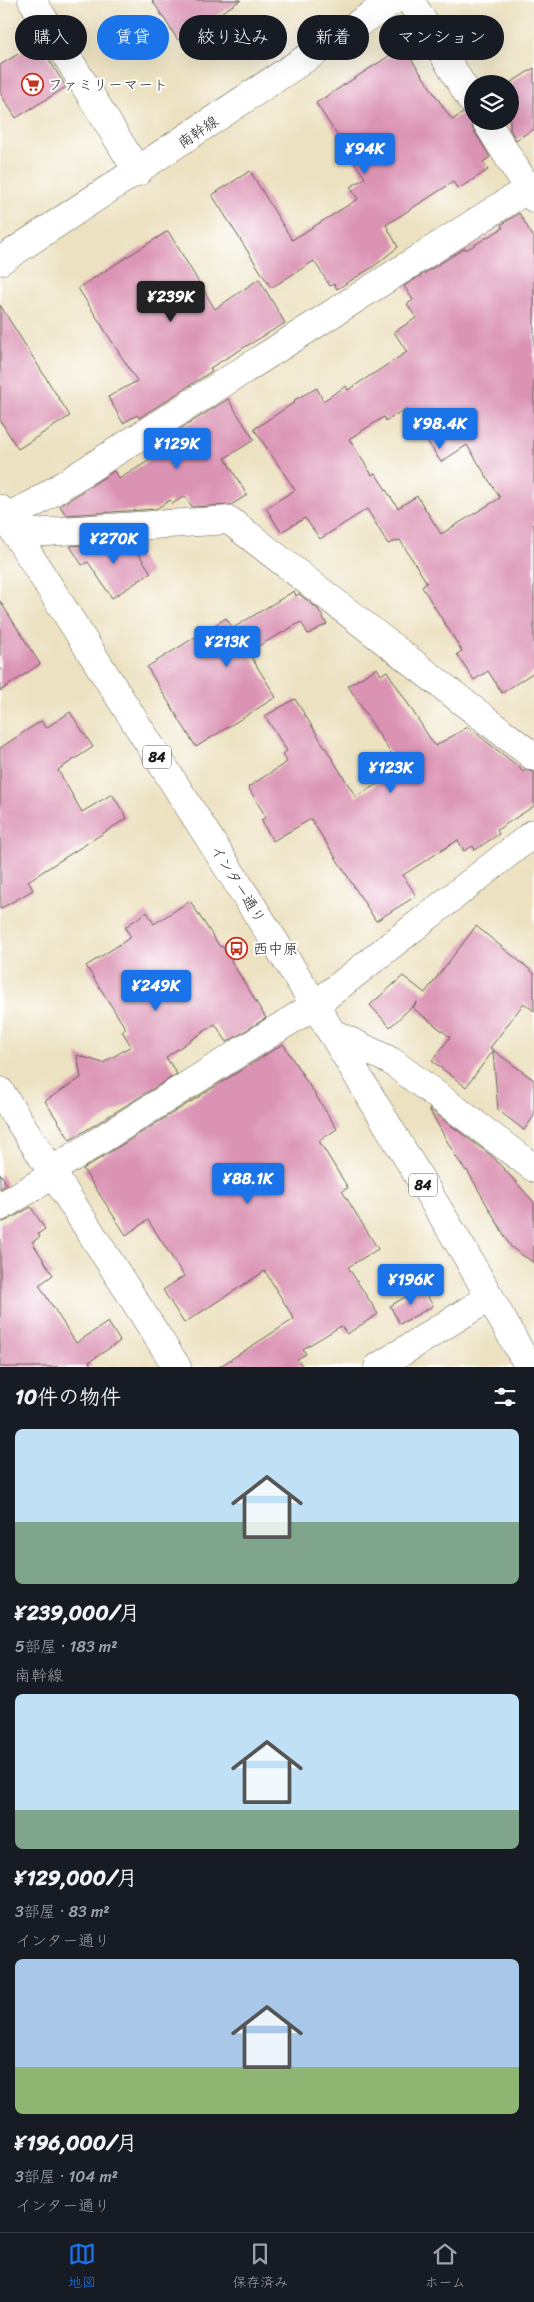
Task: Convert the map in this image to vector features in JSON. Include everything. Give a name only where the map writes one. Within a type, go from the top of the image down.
[{"type":"street","points":[[32,0],[138,172]]},
{"type":"street","name":"南幹線","points":[[0,261],[138,172],[394,0]]},
{"type":"street","points":[[410,0],[464,87]]},
{"type":"street","points":[[7,520],[532,191],[492,130]]},
{"type":"street","points":[[7,520],[229,520],[534,757]]},
{"type":"street","name":"インター通り","points":[[7,520],[331,1032],[490,1296],[529,1367]]},
{"type":"street","points":[[0,1208],[314,1005],[534,833]]},
{"type":"street","points":[[331,1032],[391,1061],[534,1168]]},
{"type":"street","points":[[0,1091],[177,1367]]},
{"type":"street","points":[[378,1367],[490,1296]]},
{"type":"building","points":[[152,0],[241,0],[217,15],[179,15],[178,40],[169,26],[169,15],[162,15]]},
{"type":"building","points":[[15,56],[15,60],[49,60],[66,87],[16,118],[0,93],[0,65]]},
{"type":"building","points":[[383,60],[412,60],[452,120],[464,113],[464,130],[474,130],[490,157],[483,162],[488,170],[458,189],[453,182],[386,225],[398,247],[373,267],[337,289],[334,284],[330,286],[314,261],[271,288],[212,195],[250,171],[292,240],[358,199],[350,187],[365,178],[316,103]]},
{"type":"building","points":[[534,68],[534,129],[516,140],[510,130],[519,130],[519,77]]},
{"type":"building","points":[[519,213],[534,238],[534,672],[502,693],[488,671],[474,680],[457,654],[462,651],[422,587],[427,583],[400,540],[388,544],[367,509],[320,539],[305,518],[281,532],[266,508],[295,490],[254,429],[295,402],[294,400],[317,388],[323,401],[346,386],[348,390],[407,352],[394,332],[416,318],[407,304],[413,300],[404,286],[465,248],[466,250],[503,228],[501,225]],"holes":[[[406,408],[441,462],[467,445],[500,498],[441,534],[417,496],[398,508],[375,473],[372,475],[349,439],[384,417],[386,421]]]},
{"type":"building","points":[[168,231],[215,309],[259,279],[285,323],[210,368],[212,371],[139,418],[137,415],[123,423],[108,397],[137,381],[78,288]]},
{"type":"building","points":[[0,305],[70,416],[18,449],[0,420]]},
{"type":"building","points":[[228,399],[254,440],[225,458],[247,495],[231,505],[192,507],[185,496],[172,504],[170,500],[156,509],[66,515],[60,506],[114,471],[119,479],[160,454],[155,445]]},
{"type":"building","points":[[131,542],[151,573],[112,598],[88,562],[82,565],[70,546]]},
{"type":"building","points":[[294,591],[296,596],[299,594],[318,609],[327,624],[308,634],[301,622],[248,652],[276,697],[196,747],[147,667],[226,618],[233,628]]},
{"type":"building","points":[[0,601],[40,664],[0,691]]},
{"type":"building","points":[[377,668],[381,675],[387,671],[435,746],[468,727],[523,772],[526,770],[534,772],[534,806],[497,830],[499,834],[475,850],[473,846],[464,851],[458,840],[403,875],[416,896],[376,921],[311,819],[273,841],[261,820],[266,817],[248,787],[287,762],[282,754],[287,751],[265,716],[295,699],[356,797],[401,769],[348,686]]},
{"type":"building","points":[[70,712],[93,747],[58,770],[82,812],[112,794],[127,818],[28,881],[33,890],[0,909],[0,748],[41,721],[46,728]]},
{"type":"building","points":[[190,901],[220,947],[222,946],[266,1018],[227,1042],[215,1024],[166,1057],[177,1074],[70,1140],[45,1101],[81,1078],[77,1055],[103,1063],[131,1046],[122,1031],[126,1029],[86,966],[131,937],[125,927],[147,912],[154,924]]},
{"type":"building","points":[[476,926],[534,973],[534,1011],[524,1003],[490,1048],[534,1080],[534,1116],[524,1130],[498,1110],[493,1051],[466,1087],[432,1061],[450,1037],[413,1008],[417,1002],[390,1027],[370,1005],[403,976],[425,993]]},
{"type":"building","points":[[283,1044],[337,1129],[319,1141],[348,1188],[342,1191],[378,1249],[348,1267],[378,1314],[347,1334],[341,1326],[303,1349],[306,1354],[297,1359],[303,1367],[219,1367],[294,1319],[265,1271],[184,1323],[163,1290],[184,1276],[148,1220],[126,1235],[83,1169]]},
{"type":"building","points":[[429,1109],[493,1157],[534,1202],[534,1263],[511,1247],[467,1170],[456,1157]]},
{"type":"building","points":[[0,1173],[7,1185],[0,1189]]},
{"type":"building","points":[[31,1207],[45,1229],[38,1234],[40,1237],[32,1242],[53,1275],[39,1285],[76,1343],[108,1322],[120,1341],[89,1362],[92,1367],[0,1367],[0,1223]]},
{"type":"building","points":[[422,1287],[433,1306],[400,1324],[390,1306]]},
{"type":"place","name":"ファミリーマート","points":[[32,85]]},
{"type":"place","name":"西中原","points":[[237,949]]}]
